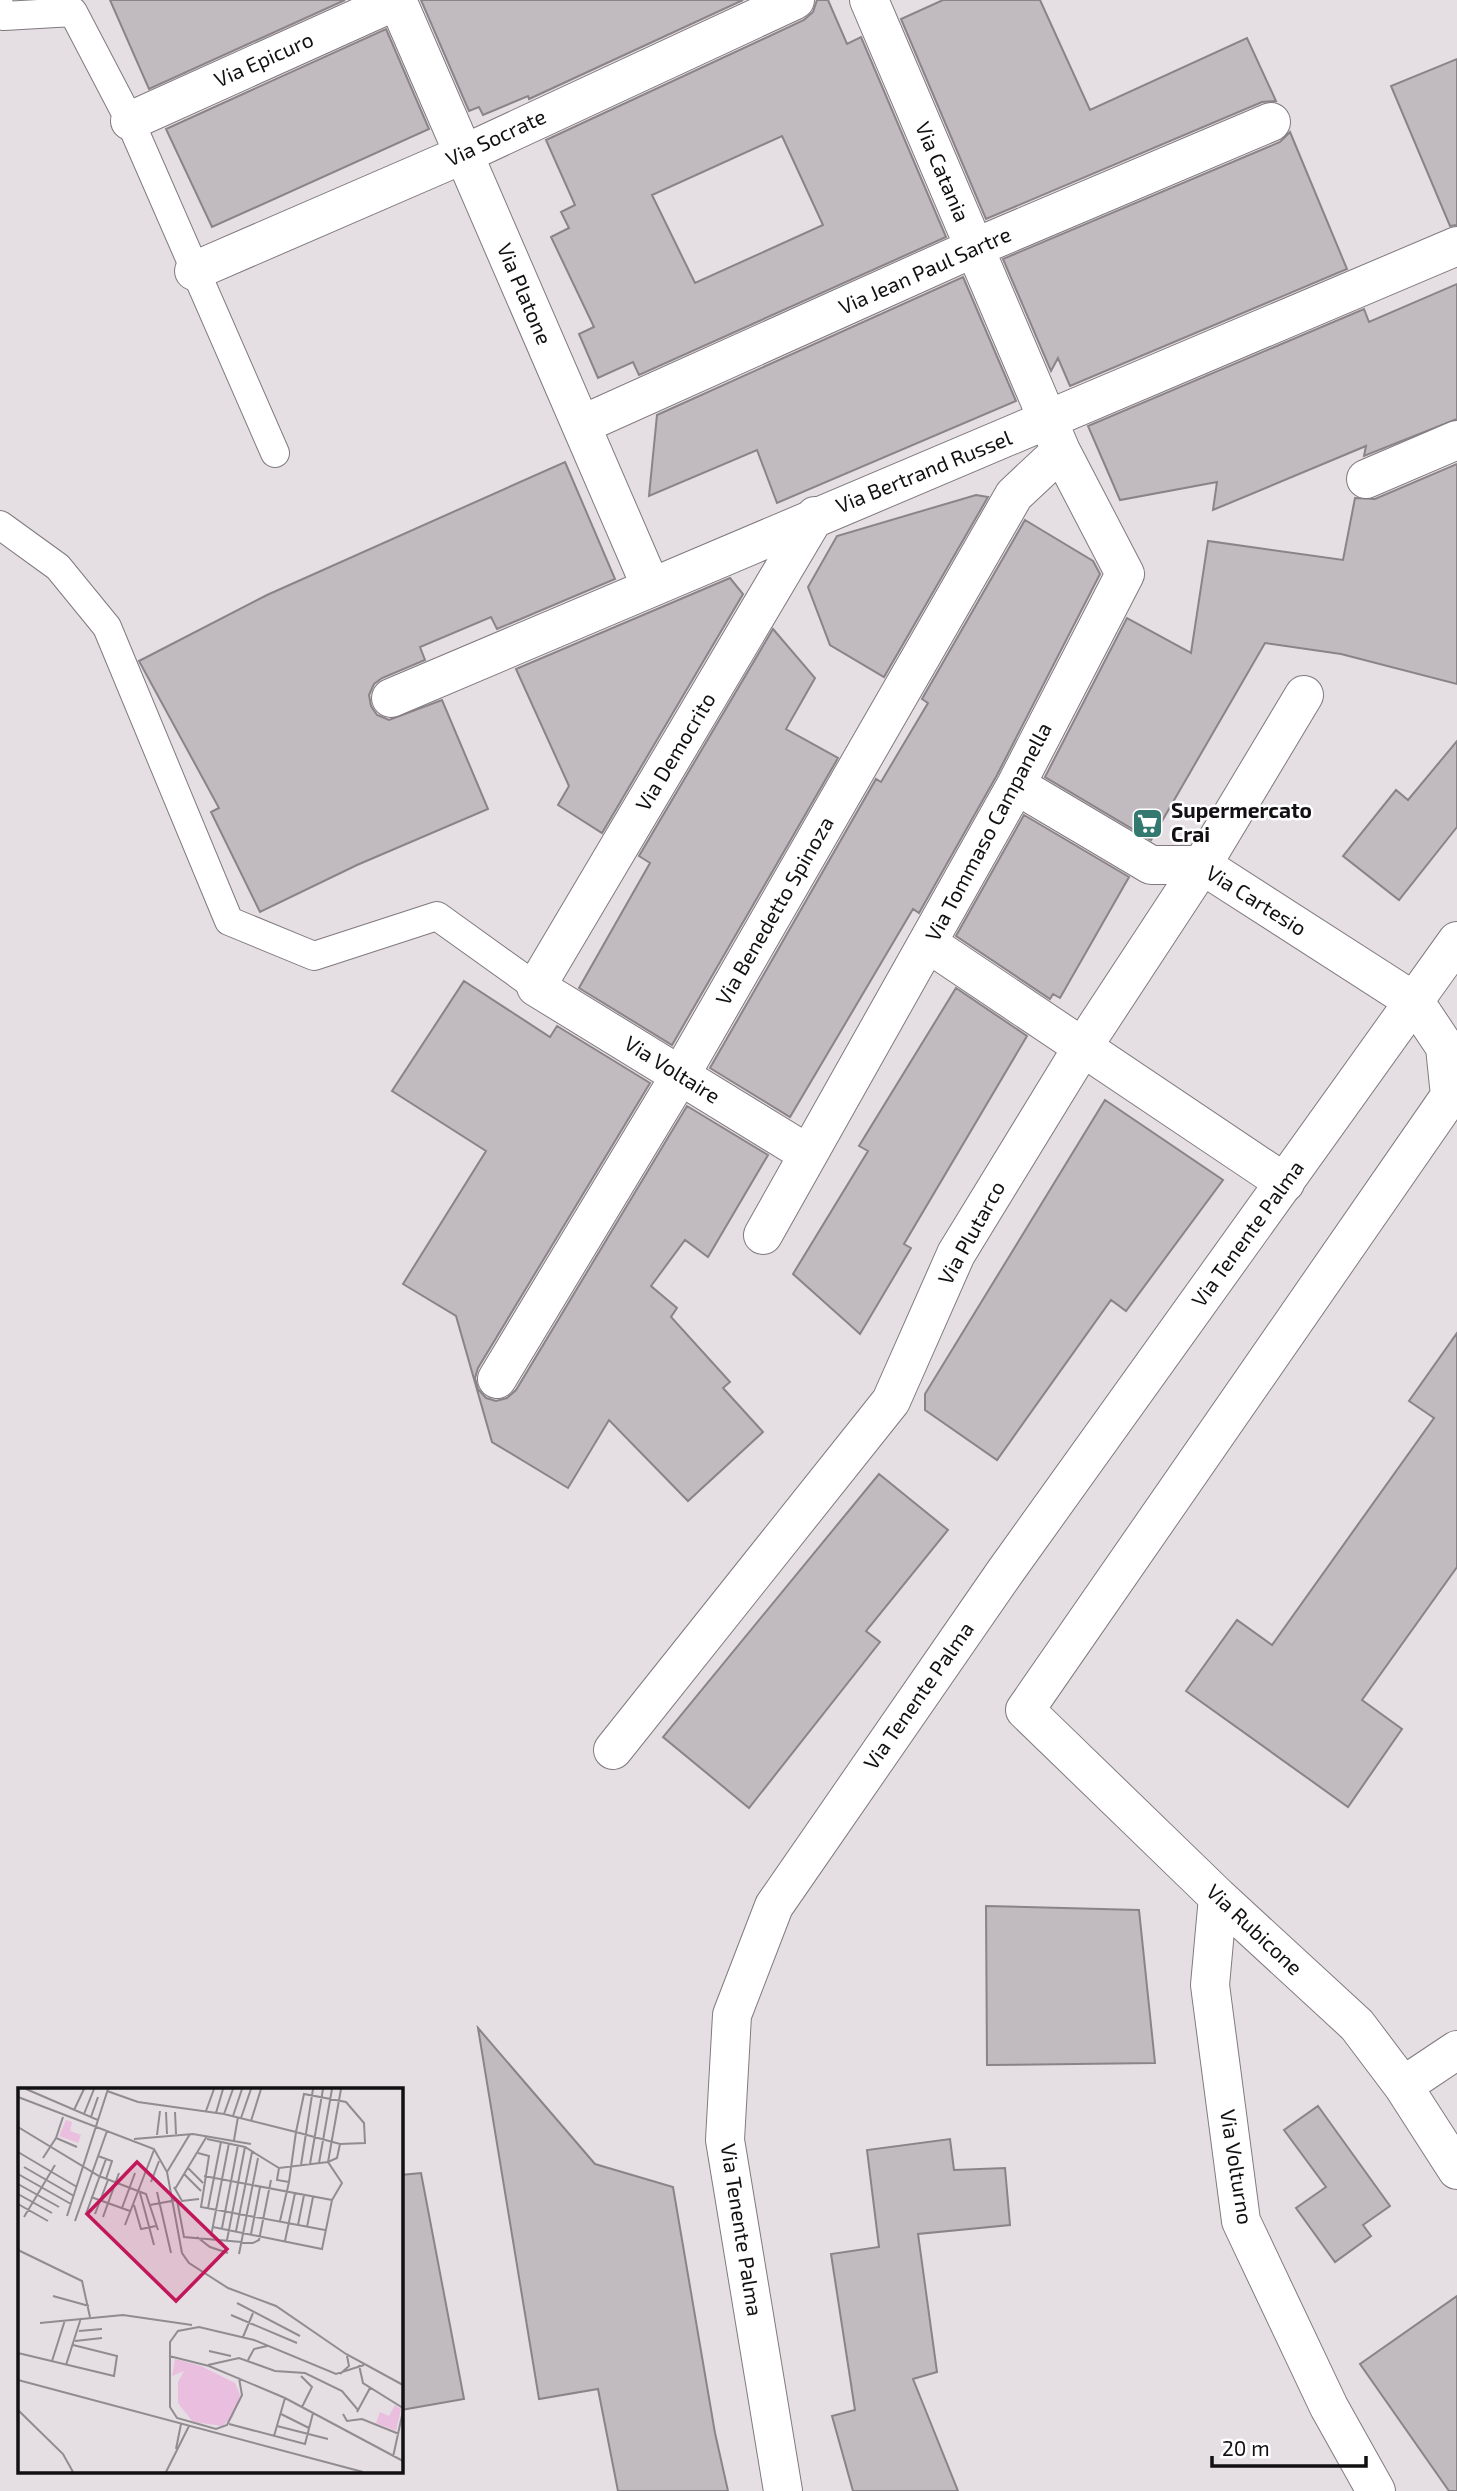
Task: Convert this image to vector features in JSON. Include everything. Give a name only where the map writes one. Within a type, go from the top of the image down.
[{"type":"street","name":"Via Platone","points":[[398,0],[651,587]]},
{"type":"street","name":"Via Epicuro","points":[[130,121],[398,0]]},
{"type":"street","name":"Via Socrate","points":[[194,271],[464,154],[795,0]]},
{"type":"street","name":"Via Catania","points":[[869,0],[1054,436]]},
{"type":"street","name":"Via Jean Paul Sartre","points":[[581,425],[974,248],[1271,121]]},
{"type":"street","name":"Via Bertrand Russel","points":[[391,698],[815,516],[1054,436],[1457,247]]},
{"type":"street","name":"Via Tommaso Campanella","points":[[763,1235],[929,944],[1016,785],[1125,574],[1054,436]]},
{"type":"street","name":"Via Benedetto Spinoza","points":[[497,1379],[681,1074],[1014,495],[1054,436]]},
{"type":"street","points":[[1366,479],[1457,440]]},
{"type":"street","name":"Via Democrito","points":[[536,987],[815,516]]},
{"type":"street","name":"Via Plutarco","points":[[613,1750],[891,1401],[956,1254],[1082,1048],[1202,865],[1304,695]]},
{"type":"street","name":"Via Cartesio","points":[[1016,785],[1151,865],[1202,865],[1415,1002]]},
{"type":"street","name":"Via Tenente Palma","points":[[783,2491],[725,2140],[732,2015],[774,1906],[1005,1572],[1457,941]]},
{"type":"street","points":[[929,944],[1285,1183]]},
{"type":"street","name":"Via Voltaire","points":[[536,987],[808,1154]]},
{"type":"street","name":"Via Rubicone","points":[[1415,1002],[1445,1047],[1450,1096],[1024,1710],[1219,1898],[1357,2025],[1403,2086],[1457,2170]]},
{"type":"street","name":"Via Volturno","points":[[1219,1898],[1210,1985],[1241,2221],[1329,2407],[1376,2491]]},
{"type":"street","points":[[1403,2086],[1457,2050]]},
{"type":"lane","points":[[0,6],[4,16],[73,12],[130,121],[275,453]]},
{"type":"lane","points":[[0,525],[58,567],[107,627],[229,921],[314,956],[437,916],[536,987]]},
{"type":"building","points":[[110,0],[345,0],[149,89]]},
{"type":"building","points":[[421,0],[743,0],[529,99],[528,96],[483,115],[479,107],[469,111]]},
{"type":"building","points":[[817,0],[828,0],[847,44],[861,37],[946,237],[639,375],[633,362],[598,378],[579,334],[594,327],[551,237],[569,228],[561,212],[575,205],[546,140],[804,20],[813,12]],"holes":[[[782,136],[823,225],[695,283],[652,195]]]},
{"type":"building","points":[[943,0],[1040,0],[1090,110],[1247,38],[1276,101],[1262,102],[986,219],[901,19]]},
{"type":"building","points":[[386,29],[429,129],[212,227],[166,129]]},
{"type":"building","points":[[1457,59],[1457,225],[1450,226],[1391,86]]},
{"type":"building","points":[[1290,132],[1347,269],[1070,386],[1058,358],[1051,371],[1003,259],[1280,142]]},
{"type":"building","points":[[963,277],[1016,401],[777,503],[757,450],[649,496],[657,415]]},
{"type":"building","points":[[1457,284],[1457,419],[1364,456],[1366,446],[1213,510],[1217,482],[1120,500],[1088,426],[1364,309],[1369,322]]},
{"type":"building","points":[[565,462],[615,579],[497,629],[491,617],[420,647],[425,660],[382,678],[374,684],[369,695],[371,706],[377,715],[389,720],[442,700],[488,809],[357,865],[260,912],[211,812],[219,808],[139,661],[267,595]]},
{"type":"building","points":[[1457,464],[1457,684],[1341,654],[1265,643],[1151,840],[1045,777],[1127,618],[1191,653],[1208,541],[1343,560],[1355,498],[1375,499]]},
{"type":"building","points":[[976,495],[988,497],[884,677],[830,645],[808,587],[837,536]]},
{"type":"building","points":[[1025,520],[1093,561],[1100,574],[997,775],[919,913],[913,909],[790,1117],[710,1068],[876,779],[881,782],[928,703],[922,699]]},
{"type":"building","points":[[730,578],[743,594],[602,833],[558,805],[569,786],[516,669]]},
{"type":"building","points":[[773,629],[815,678],[786,729],[838,758],[672,1045],[579,988],[650,863],[639,856]]},
{"type":"building","points":[[1457,741],[1457,827],[1399,900],[1343,856],[1396,790],[1408,800]]},
{"type":"building","points":[[1024,815],[1129,877],[1060,998],[1053,994],[1050,999],[956,936]]},
{"type":"building","points":[[464,981],[550,1037],[557,1026],[650,1083],[478,1368],[475,1378],[478,1389],[486,1398],[496,1401],[507,1398],[516,1390],[687,1106],[768,1155],[708,1257],[685,1240],[651,1286],[677,1308],[671,1317],[730,1382],[723,1388],[763,1432],[688,1501],[609,1420],[568,1488],[492,1442],[456,1316],[403,1284],[486,1151],[392,1091]]},
{"type":"building","points":[[956,988],[1027,1036],[904,1244],[911,1248],[860,1334],[793,1274],[868,1151],[859,1146]]},
{"type":"building","points":[[1105,1100],[1223,1180],[1126,1311],[1111,1300],[997,1460],[925,1410],[925,1394]]},
{"type":"building","points":[[1457,1333],[1457,1567],[1362,1700],[1402,1729],[1348,1807],[1186,1691],[1237,1620],[1272,1645],[1434,1418],[1409,1401]]},
{"type":"building","points":[[879,1474],[948,1530],[866,1631],[880,1642],[749,1808],[663,1737]]},
{"type":"building","points":[[986,1906],[1139,1910],[1155,2063],[987,2065]]},
{"type":"building","points":[[478,2028],[595,2164],[673,2187],[715,2433],[728,2491],[618,2491],[598,2389],[539,2399]]},
{"type":"building","points":[[1318,2106],[1390,2206],[1363,2225],[1371,2236],[1335,2262],[1296,2208],[1326,2187],[1284,2130]]},
{"type":"building","points":[[950,2139],[954,2170],[1005,2168],[1010,2225],[918,2234],[937,2372],[913,2379],[958,2491],[853,2491],[832,2416],[855,2410],[831,2254],[879,2247],[867,2150]]},
{"type":"building","points":[[421,2173],[464,2399],[402,2410],[402,2175]]},
{"type":"building","points":[[1457,2296],[1457,2491],[1449,2491],[1360,2364]]},
{"type":"place","name":"Supermercato Crai","points":[[1148,823]]}]
